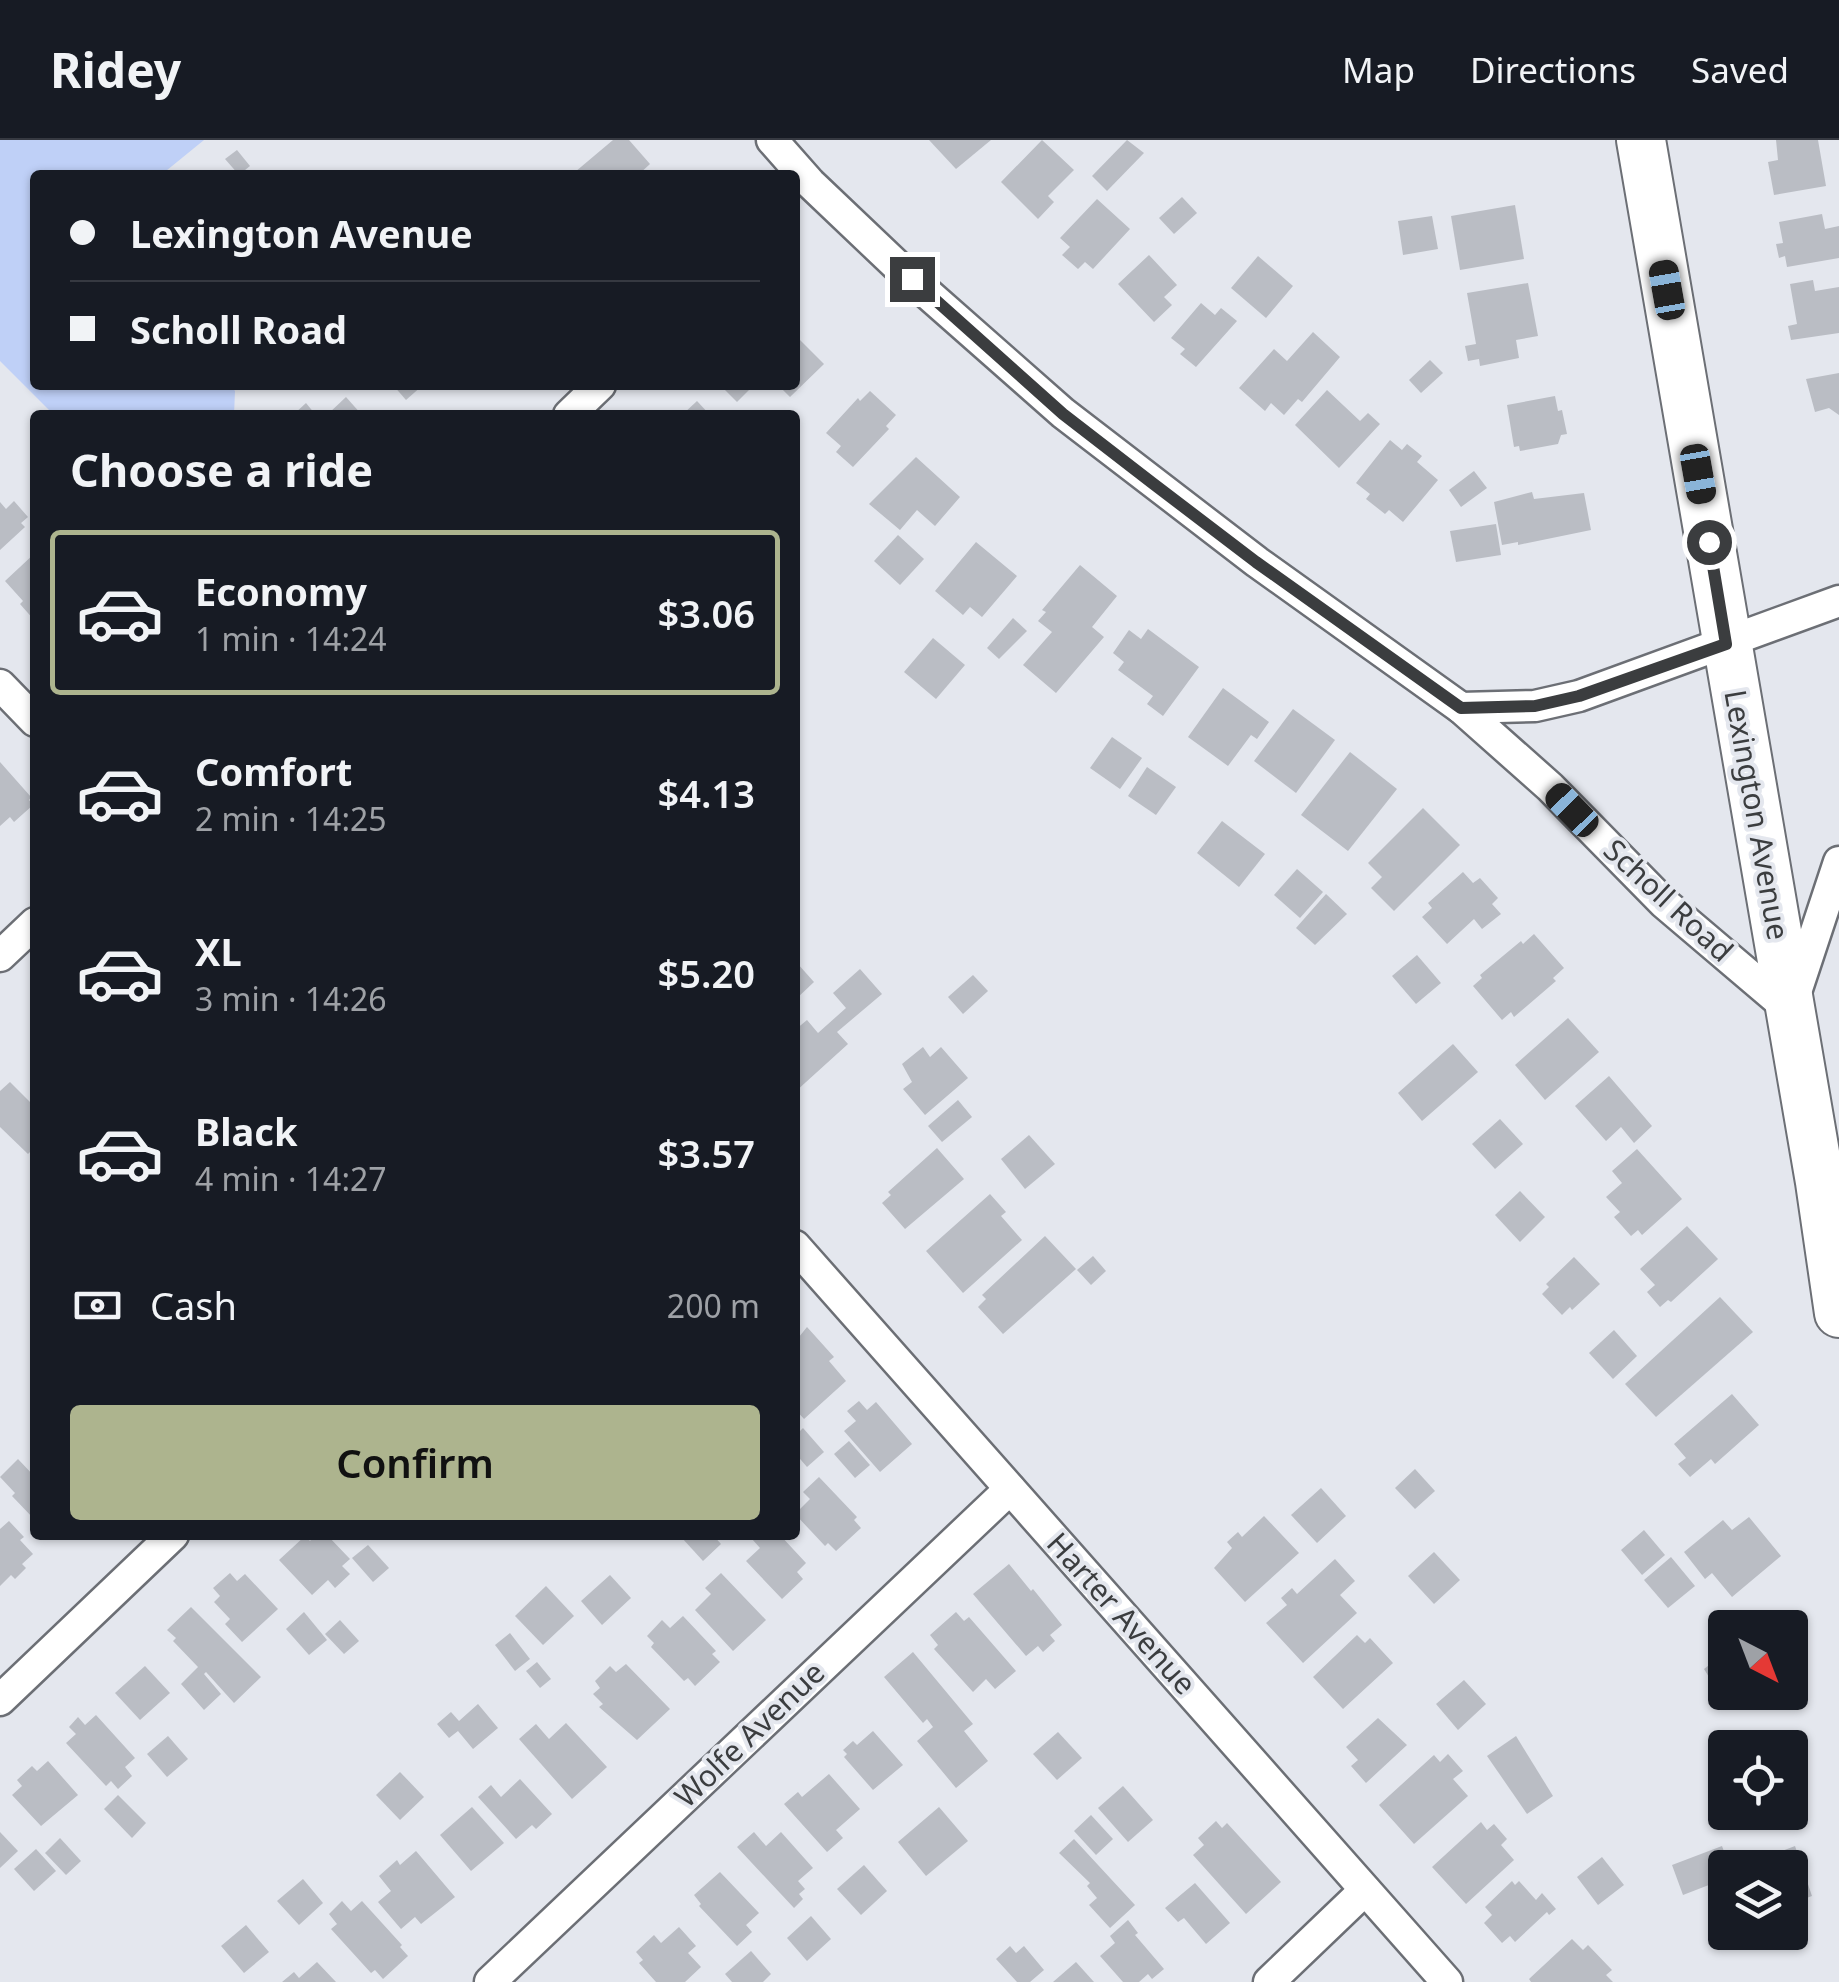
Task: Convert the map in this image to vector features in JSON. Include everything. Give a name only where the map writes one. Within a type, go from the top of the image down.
[{"type":"main road","name":"Lexington Avenue","points":[[1642,140],[1839,1313]]},
{"type":"street","name":"Scholl Road","points":[[772,140],[790,170]]},
{"type":"street","name":"Scholl Road","points":[[803,191],[1063,414],[1256,562],[1461,708],[1550,787],[1664,903],[1790,1010]]},
{"type":"street","points":[[574,410],[595,390]]},
{"type":"street","points":[[1461,708],[1535,706],[1579,696],[1839,602]]},
{"type":"street","points":[[0,685],[30,716]]},
{"type":"street","points":[[1790,1010],[1839,862]]},
{"type":"street","points":[[0,956],[30,928]]},
{"type":"street","name":"Harter Avenue","points":[[800,1252],[1447,1982]]},
{"type":"street","name":"Wolfe Avenue","points":[[490,1982],[1010,1489]]},
{"type":"street","points":[[0,1700],[169,1540]]},
{"type":"street","points":[[1268,1982],[1365,1890]]},
{"type":"shaded area","points":[[0,140],[204,140],[167,170],[30,170],[30,390],[234,390],[234,410],[49,410],[0,361]]},
{"type":"building","points":[[613,140],[629,140],[650,164],[643,170],[577,170]]},
{"type":"building","points":[[929,140],[991,140],[956,169]]},
{"type":"building","points":[[1042,140],[1074,170],[1048,196],[1054,202],[1038,219],[1001,182]]},
{"type":"building","points":[[1127,140],[1144,153],[1107,191],[1092,176]]},
{"type":"building","points":[[1776,140],[1818,140],[1826,186],[1774,195],[1768,162],[1778,160]]},
{"type":"building","points":[[237,150],[250,166],[235,170],[225,159]]},
{"type":"building","points":[[1182,197],[1197,213],[1174,234],[1159,218]]},
{"type":"building","points":[[1097,199],[1130,229],[1093,269],[1085,262],[1078,269],[1062,255],[1070,247],[1060,238]]},
{"type":"building","points":[[1515,205],[1524,259],[1460,270],[1451,216]]},
{"type":"building","points":[[1822,214],[1825,229],[1839,226],[1839,258],[1787,267],[1785,256],[1779,258],[1776,244],[1783,243],[1779,222]]},
{"type":"building","points":[[1432,216],[1438,249],[1403,255],[1398,221]]},
{"type":"building","points":[[1149,255],[1177,285],[1164,297],[1172,305],[1154,322],[1118,284]]},
{"type":"building","points":[[1258,256],[1293,286],[1266,318],[1231,288]]},
{"type":"building","points":[[1813,280],[1815,291],[1839,287],[1839,333],[1791,340],[1788,326],[1797,324],[1790,284]]},
{"type":"building","points":[[1528,283],[1538,336],[1516,340],[1519,358],[1480,366],[1479,359],[1468,361],[1465,346],[1476,344],[1467,293]]},
{"type":"building","points":[[1201,303],[1215,315],[1221,308],[1237,321],[1196,367],[1180,354],[1185,349],[1171,338]]},
{"type":"building","points":[[1313,332],[1340,357],[1302,402],[1298,399],[1284,415],[1271,403],[1265,411],[1239,388],[1274,349],[1287,361]]},
{"type":"building","points":[[800,340],[824,364],[800,387]]},
{"type":"building","points":[[1430,360],[1443,373],[1421,393],[1409,380]]},
{"type":"building","points":[[1839,373],[1839,415],[1829,408],[1815,412],[1806,379]]},
{"type":"building","points":[[397,390],[417,390],[406,400]]},
{"type":"building","points":[[725,390],[749,390],[737,402]]},
{"type":"building","points":[[1327,390],[1360,421],[1368,413],[1380,424],[1339,468],[1295,425]]},
{"type":"building","points":[[870,391],[896,415],[886,426],[889,429],[853,467],[836,452],[841,446],[826,433],[858,398],[860,401]]},
{"type":"building","points":[[1555,396],[1567,434],[1561,435],[1558,444],[1520,451],[1519,446],[1514,447],[1507,405]]},
{"type":"building","points":[[346,397],[358,410],[332,410]]},
{"type":"building","points":[[697,401],[705,410],[687,410]]},
{"type":"building","points":[[1390,440],[1402,450],[1407,444],[1422,456],[1417,462],[1438,480],[1403,522],[1366,499],[1370,494],[1356,483]]},
{"type":"building","points":[[916,457],[960,497],[935,526],[917,510],[900,530],[869,504]]},
{"type":"building","points":[[1474,471],[1487,488],[1461,507],[1449,490]]},
{"type":"building","points":[[1532,492],[1534,499],[1584,493],[1591,530],[1502,545],[1494,502]]},
{"type":"building","points":[[14,501],[28,517],[21,523],[25,527],[0,550],[0,502],[6,509]]},
{"type":"building","points":[[1496,524],[1501,555],[1456,562],[1450,531]]},
{"type":"building","points":[[898,535],[924,559],[900,585],[874,561]]},
{"type":"building","points":[[976,542],[1017,576],[982,617],[970,607],[963,615],[935,591]]},
{"type":"building","points":[[30,558],[30,615],[20,604],[23,601],[5,581]]},
{"type":"building","points":[[1080,565],[1117,596],[1092,627],[1104,637],[1056,693],[1023,665],[1052,632],[1038,621],[1046,612],[1042,610]]},
{"type":"building","points":[[1013,618],[1027,631],[999,659],[987,648]]},
{"type":"building","points":[[1148,629],[1199,667],[1163,716],[1147,704],[1153,696],[1118,670],[1124,662],[1113,653],[1129,630],[1141,639]]},
{"type":"building","points":[[933,638],[965,665],[936,699],[904,672]]},
{"type":"building","points":[[1223,688],[1269,722],[1257,739],[1251,735],[1228,766],[1188,737]]},
{"type":"building","points":[[1293,709],[1335,740],[1296,793],[1254,761]]},
{"type":"building","points":[[1112,737],[1142,758],[1120,789],[1090,768]]},
{"type":"building","points":[[1350,752],[1397,789],[1348,851],[1301,815]]},
{"type":"building","points":[[0,762],[30,796],[30,808],[14,822],[10,817],[0,826]]},
{"type":"building","points":[[1147,767],[1176,787],[1156,815],[1128,796]]},
{"type":"building","points":[[1423,808],[1460,845],[1394,911],[1371,888],[1382,877],[1368,863]]},
{"type":"building","points":[[1222,821],[1265,854],[1239,887],[1197,853]]},
{"type":"building","points":[[1297,869],[1323,892],[1300,918],[1274,895]]},
{"type":"building","points":[[1463,872],[1473,883],[1480,878],[1498,898],[1492,904],[1501,914],[1482,929],[1474,919],[1447,944],[1422,917],[1432,908],[1428,903]]},
{"type":"building","points":[[1326,894],[1347,914],[1315,945],[1296,928]]},
{"type":"building","points":[[1534,934],[1564,968],[1553,978],[1556,981],[1514,1017],[1511,1012],[1502,1020],[1473,986],[1482,978],[1480,975]]},
{"type":"building","points":[[1417,955],[1441,983],[1416,1004],[1392,976]]},
{"type":"building","points":[[800,966],[814,982],[800,995]]},
{"type":"building","points":[[860,969],[882,994],[837,1032],[848,1044],[800,1087],[800,1026],[807,1020],[818,1033],[846,1008],[833,993]]},
{"type":"building","points":[[973,975],[988,991],[963,1014],[948,997]]},
{"type":"building","points":[[1568,1018],[1599,1052],[1545,1100],[1515,1065]]},
{"type":"building","points":[[1453,1044],[1478,1072],[1422,1121],[1398,1093]]},
{"type":"building","points":[[923,1047],[930,1057],[941,1047],[968,1078],[925,1115],[903,1089],[912,1082],[902,1064]]},
{"type":"building","points":[[1609,1076],[1652,1126],[1634,1143],[1621,1127],[1606,1141],[1575,1106]]},
{"type":"building","points":[[10,1082],[30,1102],[28,1154],[0,1127],[0,1091]]},
{"type":"building","points":[[958,1100],[972,1117],[942,1142],[928,1126]]},
{"type":"building","points":[[1500,1119],[1523,1144],[1495,1169],[1472,1144]]},
{"type":"building","points":[[1029,1135],[1055,1164],[1025,1189],[1001,1159]]},
{"type":"building","points":[[937,1148],[964,1179],[905,1229],[882,1203],[891,1195],[888,1192]]},
{"type":"building","points":[[1637,1149],[1682,1199],[1642,1235],[1638,1230],[1631,1236],[1614,1217],[1620,1212],[1606,1197],[1622,1183],[1612,1171]]},
{"type":"building","points":[[1520,1191],[1545,1217],[1520,1242],[1495,1215]]},
{"type":"building","points":[[990,1194],[1006,1212],[1001,1216],[1022,1240],[963,1293],[926,1251]]},
{"type":"building","points":[[1687,1226],[1718,1259],[1671,1302],[1668,1300],[1660,1307],[1647,1292],[1655,1285],[1640,1269]]},
{"type":"building","points":[[1045,1236],[1076,1269],[1003,1334],[978,1307],[986,1299],[982,1295]]},
{"type":"building","points":[[1093,1256],[1106,1271],[1091,1285],[1077,1270]]},
{"type":"building","points":[[1574,1257],[1600,1284],[1562,1315],[1542,1294],[1549,1287],[1546,1284]]},
{"type":"building","points":[[1720,1297],[1753,1332],[1656,1417],[1625,1384]]},
{"type":"building","points":[[807,1327],[834,1357],[829,1361],[846,1381],[804,1419],[800,1415],[800,1336]]},
{"type":"building","points":[[1614,1330],[1637,1356],[1613,1379],[1589,1353]]},
{"type":"building","points":[[1732,1394],[1759,1425],[1715,1464],[1711,1459],[1690,1477],[1678,1464],[1686,1458],[1674,1444]]},
{"type":"building","points":[[859,1401],[867,1410],[876,1402],[912,1444],[880,1472],[844,1431],[856,1421],[847,1411]]},
{"type":"building","points":[[803,1428],[824,1452],[807,1467],[800,1459]]},
{"type":"building","points":[[849,1441],[870,1465],[855,1478],[834,1454]]},
{"type":"building","points":[[18,1459],[30,1472],[30,1515],[12,1496],[15,1493],[0,1477]]},
{"type":"building","points":[[1415,1469],[1435,1491],[1415,1509],[1395,1488]]},
{"type":"building","points":[[819,1477],[857,1517],[854,1520],[861,1528],[836,1551],[828,1543],[825,1546],[800,1519],[800,1509],[810,1499],[803,1492]]},
{"type":"building","points":[[1321,1488],[1346,1516],[1317,1543],[1291,1515]]},
{"type":"building","points":[[1264,1516],[1299,1553],[1245,1602],[1214,1568],[1232,1548],[1227,1542],[1238,1532],[1242,1537]]},
{"type":"building","points":[[1749,1517],[1781,1556],[1732,1597],[1712,1573],[1705,1579],[1684,1552],[1723,1520],[1732,1530]]},
{"type":"building","points":[[9,1521],[33,1554],[22,1564],[26,1568],[15,1579],[11,1575],[0,1586],[0,1529]]},
{"type":"building","points":[[1644,1530],[1665,1555],[1642,1575],[1621,1550]]},
{"type":"building","points":[[301,1540],[332,1540],[350,1559],[342,1566],[350,1574],[335,1588],[328,1580],[312,1595],[279,1560]]},
{"type":"building","points":[[684,1540],[717,1540],[721,1544],[703,1561]]},
{"type":"building","points":[[753,1540],[785,1540],[806,1563],[797,1572],[803,1579],[782,1599],[746,1561],[760,1548]]},
{"type":"building","points":[[368,1545],[389,1568],[373,1582],[352,1558]]},
{"type":"building","points":[[1434,1552],[1460,1580],[1434,1604],[1408,1576]]},
{"type":"building","points":[[1671,1557],[1695,1586],[1668,1608],[1644,1580]]},
{"type":"building","points":[[1335,1559],[1355,1581],[1340,1595],[1357,1613],[1303,1663],[1266,1623],[1287,1605],[1281,1598],[1292,1588],[1297,1594]]},
{"type":"building","points":[[1009,1564],[1062,1625],[1050,1635],[1055,1641],[1043,1652],[1038,1646],[1026,1656],[973,1594]]},
{"type":"building","points":[[230,1573],[237,1581],[245,1574],[278,1609],[242,1642],[225,1624],[230,1619],[214,1602],[220,1596],[213,1588]]},
{"type":"building","points":[[721,1573],[766,1620],[733,1651],[695,1610],[711,1594],[705,1588]]},
{"type":"building","points":[[610,1575],[631,1598],[602,1625],[581,1601]]},
{"type":"building","points":[[546,1586],[574,1616],[543,1645],[515,1616]]},
{"type":"building","points":[[191,1607],[261,1677],[234,1703],[206,1672],[221,1694],[204,1710],[181,1684],[198,1667],[167,1630]]},
{"type":"building","points":[[304,1612],[327,1640],[309,1655],[286,1629]]},
{"type":"building","points":[[956,1612],[964,1621],[969,1617],[1016,1671],[995,1689],[986,1679],[973,1692],[934,1649],[938,1645],[930,1635]]},
{"type":"building","points":[[683,1616],[716,1651],[712,1654],[720,1662],[695,1686],[688,1678],[684,1681],[651,1647],[654,1643],[647,1636],[662,1620],[670,1628]]},
{"type":"building","points":[[340,1620],[359,1641],[344,1654],[325,1634]]},
{"type":"building","points":[[510,1633],[530,1659],[515,1671],[495,1645]]},
{"type":"building","points":[[1357,1635],[1365,1643],[1370,1638],[1393,1663],[1343,1709],[1313,1677]]},
{"type":"building","points":[[913,1652],[973,1724],[964,1731],[988,1761],[956,1788],[917,1741],[933,1727],[927,1719],[923,1723],[884,1677]]},
{"type":"building","points":[[537,1662],[551,1679],[540,1688],[526,1671]]},
{"type":"building","points":[[626,1664],[670,1709],[637,1740],[599,1707],[603,1704],[593,1694],[600,1688],[595,1681],[610,1666],[616,1672]]},
{"type":"building","points":[[145,1666],[170,1693],[140,1720],[115,1693]]},
{"type":"building","points":[[1464,1680],[1486,1704],[1458,1730],[1436,1704]]},
{"type":"building","points":[[478,1704],[498,1728],[473,1749],[458,1731],[449,1738],[437,1724],[451,1712],[459,1721]]},
{"type":"building","points":[[96,1715],[135,1758],[125,1767],[132,1776],[118,1789],[111,1781],[106,1786],[66,1743],[76,1734],[69,1727],[78,1717],[85,1725]]},
{"type":"building","points":[[1378,1718],[1407,1745],[1366,1783],[1351,1766],[1358,1760],[1346,1747]]},
{"type":"building","points":[[566,1723],[607,1767],[572,1799],[519,1739],[536,1724],[549,1739]]},
{"type":"building","points":[[873,1731],[903,1765],[873,1790],[844,1757],[847,1754],[843,1750],[853,1741],[857,1745]]},
{"type":"building","points":[[1058,1732],[1082,1758],[1057,1780],[1033,1754]]},
{"type":"building","points":[[168,1736],[188,1759],[167,1777],[147,1754]]},
{"type":"building","points":[[1516,1736],[1553,1796],[1527,1814],[1487,1756]]},
{"type":"building","points":[[1448,1754],[1463,1771],[1453,1779],[1468,1796],[1414,1844],[1379,1805],[1434,1755],[1440,1762]]},
{"type":"building","points":[[48,1761],[78,1795],[41,1826],[12,1795],[22,1786],[17,1780],[32,1766],[37,1771]]},
{"type":"building","points":[[400,1772],[424,1797],[400,1820],[376,1795]]},
{"type":"building","points":[[829,1774],[860,1809],[836,1830],[843,1838],[827,1852],[784,1804],[798,1792],[802,1797]]},
{"type":"building","points":[[520,1779],[552,1814],[536,1829],[532,1825],[516,1839],[478,1797],[491,1785],[501,1797]]},
{"type":"building","points":[[1123,1786],[1153,1820],[1128,1842],[1098,1808]]},
{"type":"building","points":[[118,1795],[146,1823],[132,1838],[104,1809]]},
{"type":"building","points":[[472,1807],[504,1843],[471,1871],[440,1835]]},
{"type":"building","points":[[939,1807],[968,1841],[926,1876],[898,1842]]},
{"type":"building","points":[[1091,1815],[1113,1839],[1096,1855],[1074,1831]]},
{"type":"building","points":[[1216,1821],[1222,1828],[1227,1823],[1281,1882],[1246,1914],[1193,1855],[1204,1845],[1198,1838]]},
{"type":"building","points":[[1481,1822],[1487,1830],[1494,1824],[1507,1839],[1501,1845],[1514,1860],[1466,1904],[1432,1867]]},
{"type":"building","points":[[0,1832],[18,1851],[0,1868]]},
{"type":"building","points":[[754,1832],[766,1846],[781,1832],[813,1868],[798,1881],[805,1889],[799,1894],[803,1899],[794,1908],[737,1847]]},
{"type":"building","points":[[60,1838],[81,1861],[66,1875],[45,1853]]},
{"type":"building","points":[[1074,1839],[1135,1905],[1110,1928],[1089,1905],[1097,1898],[1087,1886],[1090,1883],[1059,1853]]},
{"type":"building","points":[[36,1849],[56,1871],[34,1891],[14,1869]]},
{"type":"building","points":[[416,1851],[455,1897],[421,1924],[415,1917],[401,1929],[378,1902],[391,1891],[379,1876],[397,1860],[400,1865]]},
{"type":"building","points":[[1708,1851],[1708,1885],[1683,1895],[1672,1865]]},
{"type":"building","points":[[1602,1857],[1624,1885],[1598,1905],[1577,1877]]},
{"type":"building","points":[[864,1865],[887,1891],[861,1915],[837,1889]]},
{"type":"building","points":[[720,1872],[759,1913],[746,1925],[752,1932],[737,1946],[699,1906],[694,1895]]},
{"type":"building","points":[[303,1879],[323,1903],[299,1925],[277,1901]]},
{"type":"building","points":[[1512,1881],[1515,1885],[1519,1881],[1536,1900],[1542,1893],[1556,1909],[1549,1915],[1547,1912],[1515,1942],[1510,1936],[1502,1943],[1484,1923],[1492,1915],[1485,1907]]},
{"type":"building","points":[[1195,1883],[1230,1923],[1206,1944],[1184,1918],[1178,1922],[1165,1908]]},
{"type":"building","points":[[342,1901],[351,1911],[362,1901],[408,1956],[383,1979],[375,1970],[371,1973],[331,1929],[337,1924],[329,1914]]},
{"type":"building","points":[[811,1916],[831,1939],[807,1961],[787,1938]]},
{"type":"building","points":[[1128,1920],[1138,1933],[1135,1935],[1164,1969],[1152,1979],[1148,1974],[1139,1982],[1123,1982],[1100,1956],[1115,1943],[1110,1936]]},
{"type":"building","points":[[246,1925],[269,1952],[244,1973],[221,1946]]},
{"type":"building","points":[[679,1927],[696,1946],[688,1953],[701,1967],[685,1982],[656,1982],[639,1963],[643,1960],[636,1952],[654,1935],[661,1943]]},
{"type":"building","points":[[1572,1939],[1583,1950],[1588,1945],[1612,1970],[1606,1975],[1613,1982],[1531,1982],[1529,1979]]},
{"type":"building","points":[[1010,1946],[1016,1953],[1024,1946],[1044,1970],[1030,1982],[1017,1982],[996,1959]]},
{"type":"building","points":[[751,1951],[771,1974],[763,1982],[732,1982],[725,1974]]},
{"type":"building","points":[[317,1962],[336,1982],[282,1982],[294,1972],[299,1978]]},
{"type":"building","points":[[1076,1962],[1094,1982],[1053,1982]]},
{"type":"route","points":[[912,279],[1063,414],[1256,562],[1461,708],[1535,706],[1579,696],[1726,644],[1709,542]]}]
